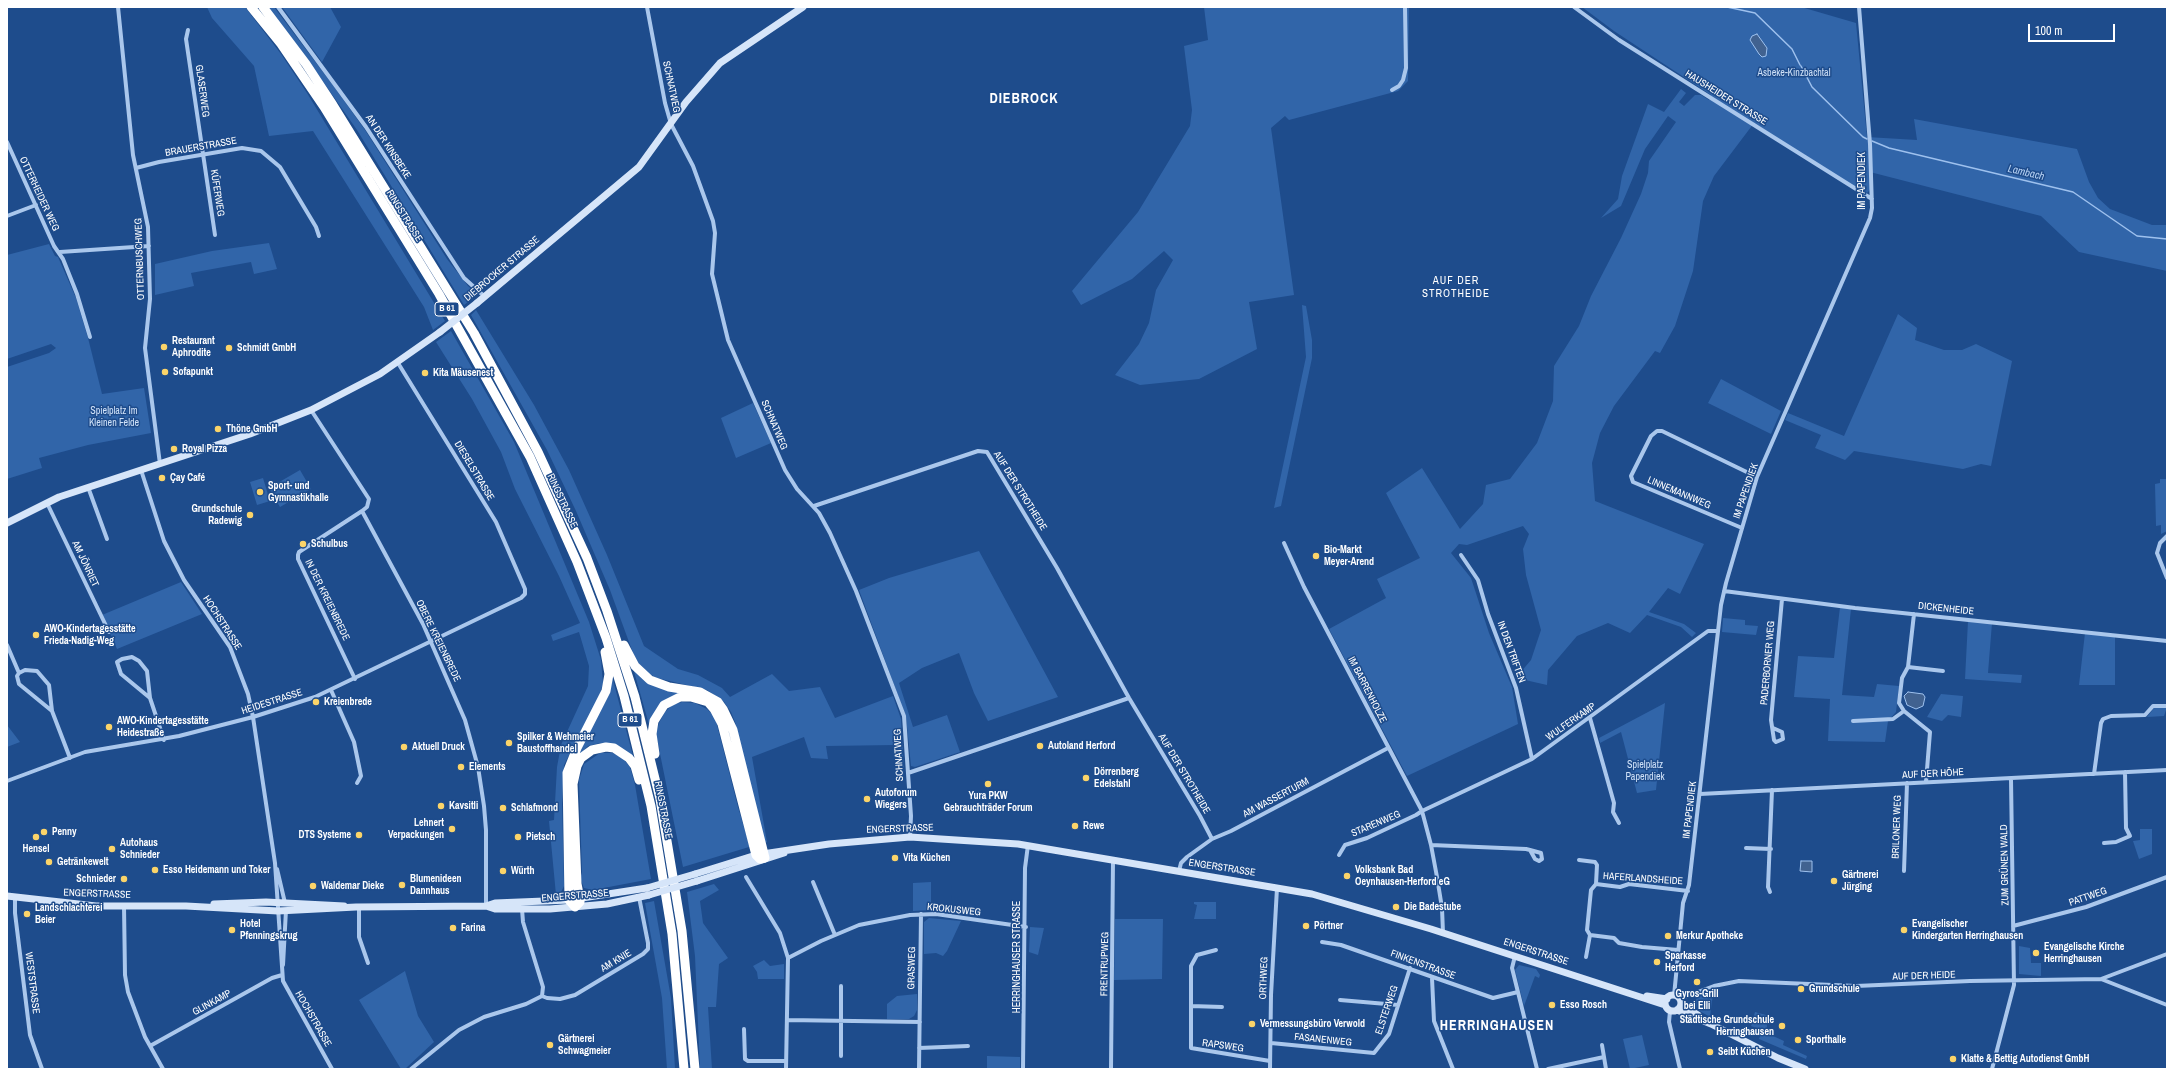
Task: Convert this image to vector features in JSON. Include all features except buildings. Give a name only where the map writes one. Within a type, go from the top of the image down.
[{"type":"highway","name":"RINGSTRASSE","points":[[251,7],[281,44],[328,113],[466,340],[530,457],[561,524],[595,608],[624,696],[656,834],[672,934],[684,1069]]},
{"type":"highway","name":"RINGSTRASSE","points":[[263,7],[306,64],[333,105],[474,333],[538,452],[568,515],[607,611],[635,697],[653,771],[677,891],[687,972],[695,1069]]},
{"type":"highway","points":[[574,902],[567,773],[577,748],[602,700],[608,683],[608,665],[595,624],[595,608]]},
{"type":"highway","points":[[607,611],[615,622],[628,654],[642,675],[650,680],[669,687],[686,688],[705,694],[718,702],[724,709],[733,730],[761,856]]},
{"type":"highway","points":[[653,771],[656,763],[652,734],[659,712],[672,700],[680,697],[691,697],[708,702],[714,709],[722,724],[761,856]]},
{"type":"highway","points":[[574,902],[577,884],[573,784],[577,766],[586,753],[599,747],[606,746],[622,752],[629,758],[638,774],[648,823],[656,834]]},
{"type":"main road","name":"DIEBROCKER STRASSE","points":[[7,523],[47,502],[250,434],[311,410],[363,384],[398,363],[476,303],[630,176],[648,157],[699,85],[720,63],[804,7]]},
{"type":"main road","name":"ENGERSTRASSE","points":[[486,906],[495,909],[522,909],[648,891],[696,878],[761,856],[829,844],[910,837],[1028,845],[1278,888],[1336,900],[1627,992],[1673,1003],[1778,1058],[1805,1069]]},
{"type":"main road","name":"ENGERSTRASSE","points":[[186,906],[286,911],[357,907],[486,906],[495,903],[574,902],[607,904],[639,897],[648,891]]},
{"type":"main road","name":"ENGERSTRASSE","points":[[7,896],[69,904],[124,906],[285,903],[335,904],[357,907]]},
{"type":"street","name":"OTTERNBUSCHWEG","points":[[118,7],[136,168],[145,206],[149,246],[150,299],[146,355],[160,464]]},
{"type":"street","name":"AN DER KINSBEKE","points":[[278,7],[366,127],[464,278],[484,296]]},
{"type":"street","name":"SCHNATWEG","points":[[648,7],[664,103],[671,124],[688,154],[713,221],[715,233],[712,274],[728,340],[785,470],[797,489],[814,506],[830,533],[856,591],[904,716],[910,837]]},
{"type":"street","points":[[1392,90],[1399,86],[1403,80],[1406,68],[1405,7]]},
{"type":"street","name":"HAUSHEIDER STRASSE","points":[[1574,7],[1619,40],[1872,199]]},
{"type":"street","name":"IM PAPENDIEK","points":[[1680,1069],[1669,1022],[1673,1003],[1683,903],[1688,891],[1724,591],[1757,477],[1870,218],[1872,199],[1870,144],[1859,7]]},
{"type":"street","name":"GLASERWEG","points":[[188,30],[186,39],[203,154]]},
{"type":"street","name":"OTTERHEIDER WEG","points":[[7,142],[57,250],[60,252],[77,294],[90,337]]},
{"type":"street","name":"BRAUERSTRASSE","points":[[136,168],[203,154],[242,148],[261,151],[268,155],[280,167],[316,227],[319,236]]},
{"type":"street","name":"KÜFERWEG","points":[[203,154],[215,235]]},
{"type":"street","points":[[7,216],[36,205]]},
{"type":"street","points":[[60,252],[149,246]]},
{"type":"street","name":"DIESELSTRASSE","points":[[398,363],[496,522],[525,589],[525,594]]},
{"type":"street","points":[[311,410],[368,499],[367,508],[362,511]]},
{"type":"street","name":"LINNEMANNWEG","points":[[1742,528],[1633,482],[1631,476],[1651,436],[1657,431],[1662,431],[1757,477]]},
{"type":"street","name":"AUF DER STROTHEIDE","points":[[814,506],[978,451],[987,452],[1057,568],[1129,698],[1200,816],[1212,839]]},
{"type":"street","name":"HOCHSTRASSE","points":[[141,470],[164,541],[184,580],[232,651],[248,694],[253,717],[275,863],[286,911],[282,976]]},
{"type":"street","points":[[88,488],[108,539]]},
{"type":"street","name":"AM JÖNRIET","points":[[47,502],[109,632]]},
{"type":"street","name":"OBERE KREIENBREDE","points":[[362,511],[431,642],[461,711],[478,767],[486,830],[486,906]]},
{"type":"street","name":"IN DER KREIENBREDE","points":[[355,679],[298,559],[298,555],[299,552],[362,511]]},
{"type":"street","points":[[2167,536],[2160,543],[2157,553],[2167,578]]},
{"type":"street","name":"IM BARRENHOLZE","points":[[1284,543],[1304,587],[1422,811],[1431,845],[1442,908],[1443,933]]},
{"type":"street","name":"IN DEN TRIFTEN","points":[[1461,555],[1478,580],[1488,614],[1516,688],[1532,759]]},
{"type":"street","name":"DICKENHEIDE","points":[[1724,591],[1914,614],[2167,641]]},
{"type":"street","name":"HEIDESTRASSE","points":[[7,781],[94,750],[164,740],[253,717],[331,690],[520,598],[525,594]]},
{"type":"street","name":"PADERBORNER WEG","points":[[1773,728],[1771,720],[1782,599]]},
{"type":"street","points":[[1914,614],[1908,667],[1902,678],[1899,703],[1904,711],[1930,732],[1926,782]]},
{"type":"street","name":"WULFERKAMP","points":[[1422,811],[1532,759],[1708,631],[1718,631]]},
{"type":"street","points":[[7,645],[19,673],[17,676],[19,684],[52,711]]},
{"type":"street","points":[[150,698],[121,674],[117,662],[128,657],[132,657],[139,661],[147,671],[150,698],[164,740]]},
{"type":"street","points":[[1908,667],[1943,671]]},
{"type":"street","points":[[19,673],[31,670],[37,671],[45,678],[49,685],[52,711],[70,758]]},
{"type":"street","points":[[331,690],[354,742],[361,776],[357,783]]},
{"type":"street","points":[[908,773],[1129,698]]},
{"type":"street","points":[[2094,774],[2103,718],[2110,716],[2145,715],[2153,706],[2167,706]]},
{"type":"street","points":[[1853,721],[1892,719],[1904,711]]},
{"type":"street","points":[[1590,718],[1614,803],[1613,812],[1619,823]]},
{"type":"street","name":"AM WASSERTURM","points":[[1179,871],[1181,863],[1186,857],[1212,839],[1237,828],[1388,748]]},
{"type":"street","name":"AUF DER HÖHE","points":[[1700,794],[2167,770]]},
{"type":"street","points":[[2104,843],[2116,842],[2130,836],[2126,828],[2126,772]]},
{"type":"street","name":"ZUM GRÜNEN WALD","points":[[1992,1069],[2014,980],[2011,779]]},
{"type":"street","name":"BRILONER WEG","points":[[1904,871],[1907,783]]},
{"type":"street","points":[[1770,892],[1768,887],[1771,849],[1772,790]]},
{"type":"street","name":"STARENWEG","points":[[1339,855],[1345,845],[1367,838],[1416,816],[1422,811]]},
{"type":"street","name":"HERRINGHAUSER STRASSE","points":[[1023,1069],[1026,927],[1025,868],[1028,845]]},
{"type":"street","points":[[1431,845],[1530,850]]},
{"type":"street","points":[[1746,848],[1771,849]]},
{"type":"street","name":"FRENTRUPWEG","points":[[1111,1069],[1113,860]]},
{"type":"street","name":"HAFERLANDSHEIDE","points":[[1579,860],[1595,862],[1597,865],[1596,884],[1591,890],[1587,930],[1590,935],[1586,957]]},
{"type":"street","name":"HOCHSTRASSE","points":[[275,863],[282,976],[286,987],[332,1069]]},
{"type":"street","points":[[746,877],[780,933],[788,958],[786,1069]]},
{"type":"street","name":"PATTWEG","points":[[2013,926],[2079,909],[2167,877]]},
{"type":"street","points":[[813,882],[835,935]]},
{"type":"street","name":"HAFERLANDSHEIDE","points":[[1596,884],[1620,887],[1629,884],[1688,891]]},
{"type":"street","name":"ORTHWEG","points":[[1270,1069],[1275,904],[1278,888]]},
{"type":"street","name":"WESTSTRASSE","points":[[15,897],[15,913],[30,1035],[42,1069]]},
{"type":"street","name":"AM KNIE","points":[[542,996],[560,999],[575,995],[643,954],[648,949],[639,897]]},
{"type":"street","points":[[124,906],[124,962],[128,992],[150,1046],[163,1069]]},
{"type":"street","points":[[357,907],[359,937],[368,963]]},
{"type":"street","points":[[411,1069],[459,1030],[484,1017],[526,1004],[542,996],[543,987],[523,922],[522,909]]},
{"type":"street","name":"KROKUSWEG","points":[[788,958],[859,925],[921,914],[948,915],[1026,927]]},
{"type":"street","name":"GRASWEG","points":[[919,1069],[921,914]]},
{"type":"street","points":[[1590,935],[1614,938],[1619,943],[1678,950]]},
{"type":"street","name":"FINKENSTRASSE","points":[[1322,942],[1341,945],[1493,998],[1518,992]]},
{"type":"street","name":"RAPSWEG","points":[[1216,950],[1197,955],[1191,966],[1190,1046],[1192,1050],[1270,1061]]},
{"type":"street","points":[[2101,979],[2167,954]]},
{"type":"street","points":[[1514,956],[1512,968],[1537,1069]]},
{"type":"street","name":"ELSTERWEG","points":[[1374,1053],[1388,1037],[1410,968]]},
{"type":"street","name":"GLINKAMP","points":[[150,1046],[272,978],[282,976]]},
{"type":"street","points":[[1432,978],[1433,1015],[1439,1036],[1453,1069]]},
{"type":"street","name":"AUF DER HEIDE","points":[[1673,1003],[1724,983],[1758,982],[1850,986],[2014,980],[2101,979],[2167,1005]]},
{"type":"street","points":[[841,986],[841,1056]]},
{"type":"street","points":[[1340,1000],[1398,1005]]},
{"type":"street","points":[[1191,1006],[1222,1007]]},
{"type":"street","points":[[787,1020],[920,1022]]},
{"type":"street","points":[[744,1029],[745,1059],[748,1061],[786,1061]]},
{"type":"street","name":"FASANENWEG","points":[[1271,1043],[1374,1053]]},
{"type":"street","points":[[1602,1045],[1606,1069]]},
{"type":"street","points":[[919,1048],[968,1046]]},
{"type":"street","points":[[1548,1069],[1604,1057]]},
{"type":"green space","points":[[207,7],[245,7],[281,54],[307,93],[445,321],[433,330],[424,307],[313,131],[269,136],[254,66],[212,18]]},
{"type":"green space","points":[[268,7],[274,7],[332,84],[365,130],[447,259],[468,286],[476,293],[473,298],[464,305],[357,130],[300,49]]},
{"type":"green space","points":[[282,7],[330,7],[341,27],[322,62]]},
{"type":"green space","points":[[1204,7],[1409,7],[1408,81],[1398,91],[1289,120],[1285,116],[1271,128],[1294,295],[1249,302],[1257,349],[1199,379],[1140,385],[1115,375],[1139,344],[1149,323],[1156,290],[1173,260],[1164,251],[1132,279],[1081,305],[1072,291],[1138,212],[1190,126],[1192,110],[1184,46],[1208,40]]},
{"type":"green space","name":"Asbeke-Kinzbachtal","points":[[1582,7],[1801,7],[1856,23],[1867,137],[1917,140],[1914,119],[2077,149],[2089,182],[2098,198],[2110,209],[2152,225],[2167,225],[2167,271],[2079,252],[2041,216],[1870,172],[1870,190],[1866,194],[1754,123],[1714,176],[1703,201],[1693,271],[1675,326],[1660,353],[1655,351],[1614,406],[1600,433],[1592,463],[1595,501],[1704,544],[1680,594],[1668,588],[1649,612],[1684,624],[1696,633],[1692,637],[1681,627],[1647,615],[1630,633],[1608,623],[1577,636],[1548,670],[1547,685],[1525,680],[1520,673],[1531,660],[1541,630],[1526,575],[1523,549],[1529,534],[1523,526],[1467,545],[1459,544],[1451,553],[1471,578],[1489,633],[1512,687],[1518,724],[1407,776],[1329,629],[1386,598],[1377,579],[1420,558],[1386,493],[1422,468],[1460,529],[1483,504],[1486,485],[1510,479],[1537,443],[1553,401],[1554,366],[1579,326],[1591,296],[1621,238],[1641,194],[1648,173],[1649,161],[1676,122],[1668,116],[1645,149],[1621,206],[1601,218],[1618,199],[1622,176],[1648,104],[1664,112],[1681,89],[1686,93],[1679,102],[1684,106],[1695,95],[1701,95],[1709,100],[1711,95],[1614,31]]},
{"type":"green space","points":[[269,243],[277,269],[254,274],[251,262],[191,273],[194,286],[155,295],[155,264],[212,251]]},
{"type":"green space","name":"Spielplatz Im Kleinen Felde","points":[[49,244],[55,256],[58,257],[76,298],[102,394],[144,388],[151,433],[88,445],[39,458],[42,468],[7,479],[7,367],[49,353],[56,348],[51,344],[7,359],[7,255]]},
{"type":"green space","points":[[1302,305],[1306,306],[1312,340],[1312,358],[1281,506],[1274,508],[1306,357]]},
{"type":"green space","points":[[476,310],[534,405],[569,470],[607,555],[644,646],[678,669],[698,675],[722,688],[730,697],[772,674],[789,691],[820,687],[835,718],[893,696],[901,719],[904,770],[902,771],[895,745],[826,746],[828,759],[811,758],[804,737],[752,757],[767,842],[765,843],[735,722],[731,712],[724,702],[707,690],[657,678],[647,673],[638,663],[610,590],[576,511],[547,450],[471,315]]},
{"type":"green space","points":[[1898,314],[1917,328],[1915,340],[1944,350],[1962,350],[1976,344],[2012,361],[1991,466],[1981,464],[1963,469],[1854,451],[1845,460],[1815,448],[1821,435],[1785,420],[1788,413],[1844,436]]},
{"type":"green space","points":[[451,331],[514,442],[589,622],[601,660],[603,683],[600,694],[564,765],[562,803],[564,886],[561,892],[556,895],[549,821],[554,820],[557,767],[561,745],[588,686],[589,666],[579,632],[553,641],[551,635],[580,623],[559,576],[515,489],[501,452],[472,399],[436,342]]},
{"type":"green space","points":[[1721,379],[1781,411],[1771,434],[1708,403]]},
{"type":"green space","points":[[753,403],[771,443],[736,458],[721,418]]},
{"type":"green space","points":[[300,470],[311,489],[280,507],[269,488]]},
{"type":"green space","name":"Sport- und Gymnastikhalle","points":[[263,478],[270,501],[257,505],[250,482]]},
{"type":"green space","points":[[2160,479],[2167,479],[2167,531],[2161,534],[2161,525],[2156,526],[2155,484],[2160,483]]},
{"type":"green space","points":[[979,551],[1058,697],[988,721],[974,693],[959,653],[922,668],[899,683],[913,727],[947,715],[960,752],[915,767],[911,766],[906,717],[859,590],[889,578]]},
{"type":"green space","points":[[181,582],[202,614],[117,649],[102,615]]},
{"type":"green space","points":[[1840,607],[1851,609],[1842,695],[1874,697],[1877,684],[1899,686],[1896,712],[1888,721],[1885,742],[1828,741],[1830,699],[1794,697],[1798,656],[1834,658]]},
{"type":"green space","points":[[1723,618],[1745,620],[1745,625],[1758,626],[1756,635],[1722,632]]},
{"type":"green space","points":[[1968,621],[1992,623],[1988,673],[2022,675],[2021,683],[1965,679]]},
{"type":"green space","points":[[2085,633],[2115,636],[2115,685],[2079,685]]},
{"type":"green space","points":[[633,668],[646,681],[666,690],[704,696],[719,707],[729,725],[760,845],[758,845],[727,727],[718,709],[702,697],[688,694],[674,697],[662,703],[654,715],[650,728]]},
{"type":"green space","points":[[612,676],[634,760],[615,744],[600,743],[588,746],[578,757]]},
{"type":"green space","points":[[1941,694],[1963,696],[1961,717],[1948,715],[1942,721],[1927,717]]},
{"type":"green space","points":[[682,702],[695,703],[707,709],[715,717],[749,844],[749,847],[683,867],[656,734],[659,723],[665,712],[672,705]]},
{"type":"green space","name":"Spielplatz Papendiek","points":[[1665,703],[1656,790],[1637,793],[1621,732],[1600,743],[1599,738]]},
{"type":"green space","points":[[2167,707],[2164,716],[2147,717],[2154,708]]},
{"type":"green space","points":[[7,725],[20,742],[7,747]]},
{"type":"green space","points":[[600,753],[613,753],[622,757],[630,767],[635,785],[651,879],[593,890],[584,888],[580,878],[582,873],[579,780],[584,764]]},
{"type":"green space","points":[[2140,829],[2152,829],[2152,854],[2139,859],[2133,841],[2140,840]]},
{"type":"green space","points":[[931,882],[931,910],[913,911],[913,883]]},
{"type":"green space","points":[[714,884],[719,890],[700,901],[703,923],[728,958],[719,964],[716,1007],[708,1007],[712,1069],[700,1069],[695,956],[687,892]]},
{"type":"green space","points":[[654,901],[671,998],[675,1069],[667,1069],[662,998],[645,903]]},
{"type":"green space","points":[[1194,902],[1216,902],[1216,919],[1194,919],[1197,905],[1194,904]]},
{"type":"green space","points":[[929,918],[961,921],[947,951],[943,956],[936,953],[924,954],[924,922]]},
{"type":"green space","points":[[1115,919],[1163,919],[1162,979],[1114,980]]},
{"type":"green space","points":[[1030,927],[1044,928],[1038,955],[1029,952]]},
{"type":"green space","points":[[2019,946],[2030,948],[2031,963],[2041,963],[2041,976],[2019,974]]},
{"type":"green space","points":[[764,960],[770,966],[784,964],[784,979],[758,979],[757,972],[753,966]]},
{"type":"green space","points":[[1519,965],[1536,969],[1540,975],[1539,978],[1535,976],[1524,1006],[1515,970]]},
{"type":"green space","points":[[405,971],[418,1016],[434,1042],[405,1069],[401,1069],[359,1000]]},
{"type":"green space","points":[[1709,991],[1713,993],[1710,1017],[1698,1010],[1694,1003],[1699,995]]},
{"type":"green space","points":[[917,994],[917,1010],[914,1016],[909,1019],[887,1019],[887,1004],[897,996]]},
{"type":"green space","points":[[1755,1012],[1766,1015],[1767,1027],[1765,1031],[1751,1026]]},
{"type":"green space","points":[[1762,1031],[1784,1041],[1783,1045],[1807,1056],[1806,1059],[1759,1039]]},
{"type":"green space","points":[[1642,1035],[1649,1065],[1630,1069],[1623,1039]]},
{"type":"green space","points":[[987,1056],[1020,1057],[1020,1069],[987,1069]]},
{"type":"shaded area","points":[[1757,34],[1767,48],[1766,56],[1762,57],[1759,54],[1750,40],[1752,36]]},
{"type":"shaded area","points":[[1908,692],[1923,694],[1925,697],[1923,706],[1916,709],[1907,705],[1904,696]]},
{"type":"shaded area","points":[[1801,861],[1812,861],[1812,872],[1800,871]]},
{"type":"waterway","name":"Lambach","points":[[1727,7],[1755,13],[1792,49],[1800,65]]},
{"type":"waterway","name":"Lambach","points":[[1801,66],[1812,87],[1863,137],[1867,139]]},
{"type":"waterway","name":"Lambach","points":[[1872,141],[1889,148],[2073,192],[2137,236],[2167,239]]},
{"type":"place","name":"Restaurant Aphrodite","points":[[164,347]]},
{"type":"place","name":"Schmidt GmbH","points":[[229,348]]},
{"type":"place","name":"Sofapunkt","points":[[165,372]]},
{"type":"place","name":"Kita Mäusenest","points":[[425,373]]},
{"type":"place","name":"Thöne GmbH","points":[[218,429]]},
{"type":"place","name":"Royal Pizza","points":[[174,449]]},
{"type":"place","name":"Çay Café","points":[[162,478]]},
{"type":"place","name":"Sport- und Gymnastikhalle","points":[[260,492]]},
{"type":"place","name":"Grundschule Radewig","points":[[250,515]]},
{"type":"place","name":"Schulbus","points":[[303,544]]},
{"type":"place","name":"Bio-Markt Meyer-Arend","points":[[1316,556]]},
{"type":"place","name":"AWO-Kindertagesstätte Frieda-Nadig-Weg","points":[[36,635]]},
{"type":"place","name":"Kreienbrede","points":[[316,702]]},
{"type":"place","name":"AWO-Kindertagesstätte Heidestraße","points":[[109,727]]},
{"type":"place","name":"Spilker & Wehmeier Baustoffhandel","points":[[509,743]]},
{"type":"place","name":"Autoland Herford","points":[[1040,746]]},
{"type":"place","name":"Aktuell Druck","points":[[404,747]]},
{"type":"place","name":"Elements","points":[[461,767]]},
{"type":"place","name":"Dörrenberg Edelstahl","points":[[1086,778]]},
{"type":"place","name":"Yura PKW Gebrauchträder Forum","points":[[988,784]]},
{"type":"place","name":"Autoforum Wiegers","points":[[867,799]]},
{"type":"place","name":"Kavsitli","points":[[441,806]]},
{"type":"place","name":"Schlafmond","points":[[503,808]]},
{"type":"place","name":"Rewe","points":[[1075,826]]},
{"type":"place","name":"Lehnert Verpackungen","points":[[452,829]]},
{"type":"place","name":"Penny","points":[[44,832]]},
{"type":"place","name":"DTS Systeme","points":[[359,835]]},
{"type":"place","name":"Hensel","points":[[36,837]]},
{"type":"place","name":"Pietsch","points":[[518,837]]},
{"type":"place","name":"Autohaus Schnieder","points":[[112,849]]},
{"type":"place","name":"Vita Küchen","points":[[895,858]]},
{"type":"place","name":"Getränkewelt","points":[[49,862]]},
{"type":"place","name":"Esso Heidemann und Toker","points":[[155,870]]},
{"type":"place","name":"Würth","points":[[503,871]]},
{"type":"place","name":"Volksbank Bad Oeynhausen-Herford eG","points":[[1347,876]]},
{"type":"place","name":"Schnieder","points":[[124,879]]},
{"type":"place","name":"Gärtnerei Jürging","points":[[1834,881]]},
{"type":"place","name":"Blumenideen Dannhaus","points":[[402,885]]},
{"type":"place","name":"Waldemar Dieke","points":[[313,886]]},
{"type":"place","name":"Die Badestube","points":[[1396,907]]},
{"type":"place","name":"Landschlachterei Beier","points":[[27,914]]},
{"type":"place","name":"Pörtner","points":[[1306,926]]},
{"type":"place","name":"Farina","points":[[453,928]]},
{"type":"place","name":"Hotel Pfenningskrug","points":[[232,930]]},
{"type":"place","name":"Evangelischer Kindergarten Herringhausen","points":[[1904,930]]},
{"type":"place","name":"Merkur Apotheke","points":[[1668,936]]},
{"type":"place","name":"Evangelische Kirche Herringhausen","points":[[2036,953]]},
{"type":"place","name":"Sparkasse Herford","points":[[1657,962]]},
{"type":"place","name":"Gyros-Grill bei Elli","points":[[1697,982]]},
{"type":"place","name":"Grundschule","points":[[1801,989]]},
{"type":"place","name":"Esso Rosch","points":[[1552,1005]]},
{"type":"place","name":"Vermessungsbüro Verwold","points":[[1252,1024]]},
{"type":"place","name":"Städtische Grundschule Herringhausen","points":[[1782,1026]]},
{"type":"place","name":"Sporthalle","points":[[1798,1040]]},
{"type":"place","name":"Gärtnerei Schwagmeier","points":[[550,1045]]},
{"type":"place","name":"Seibt Küchen","points":[[1710,1052]]},
{"type":"place","name":"Klatte & Bettig Autodienst GmbH","points":[[1953,1059]]},
{"type":"district","name":"DIEBROCK","points":[[1024,99]]},
{"type":"district","name":"AUF DER STROTHEIDE","points":[[1456,287]]},
{"type":"district","name":"HERRINGHAUSEN","points":[[1497,1026]]}]
